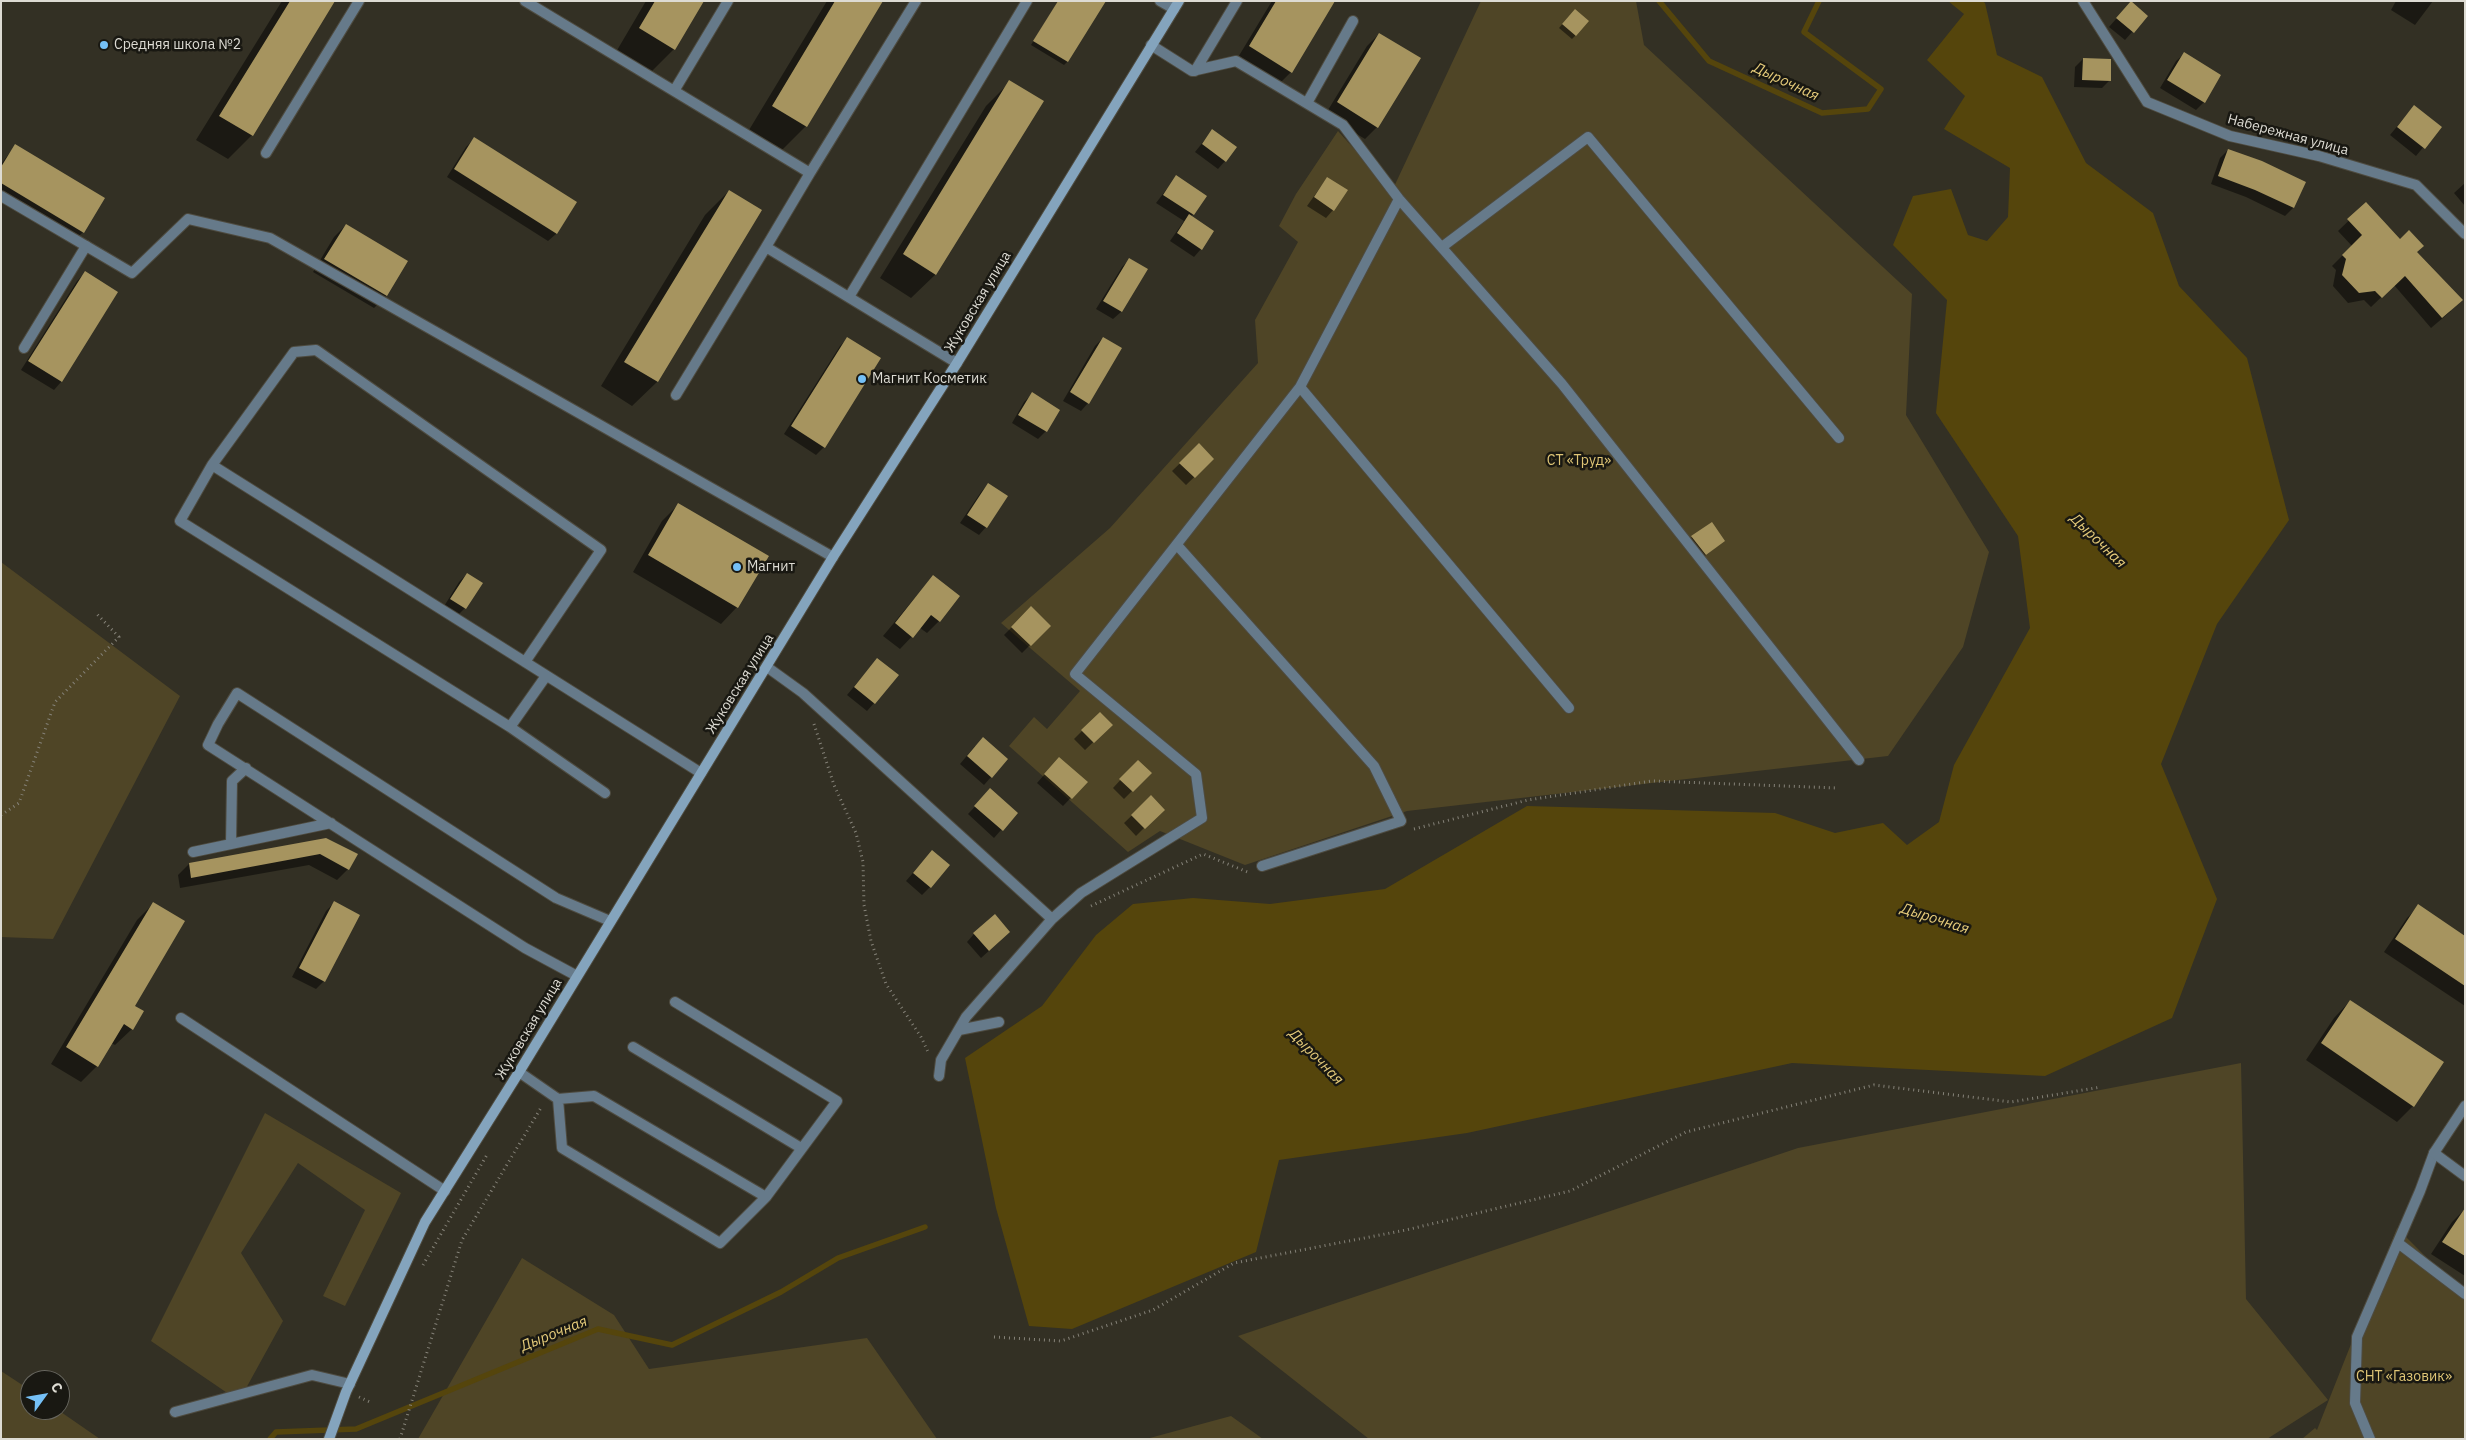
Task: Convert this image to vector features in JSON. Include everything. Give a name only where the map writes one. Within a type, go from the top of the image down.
[{"type":"main road","name":"Жуковская улица","points":[[329,1439],[425,1222],[520,1072],[610,921],[833,557],[958,363],[1176,5]]},
{"type":"street","points":[[266,152],[359,1]]},
{"type":"street","points":[[525,1],[536,4],[674,91],[810,173]]},
{"type":"street","points":[[674,91],[728,1]]},
{"type":"street","points":[[676,395],[916,1]]},
{"type":"street","points":[[849,297],[1028,1]]},
{"type":"street","points":[[1160,1],[1176,5]]},
{"type":"street","points":[[1195,70],[1237,1]]},
{"type":"street","name":"Набережная улица","points":[[2083,1],[2147,102],[2230,136],[2319,156],[2416,185],[2465,234]]},
{"type":"street","points":[[1307,103],[1353,21]]},
{"type":"street","points":[[1151,45],[1192,71],[1236,61],[1343,125],[1399,199],[1562,384],[1859,760]]},
{"type":"street","points":[[1442,247],[1588,137],[1838,438]]},
{"type":"street","points":[[1,196],[132,273],[188,219],[270,238],[833,557]]},
{"type":"street","points":[[939,1076],[941,1060],[966,1017],[1052,919],[1081,893],[1202,818],[1196,774],[1075,674],[1300,387],[1399,199]]},
{"type":"street","points":[[24,348],[86,246]]},
{"type":"street","points":[[766,247],[958,363]]},
{"type":"street","points":[[525,662],[601,550],[316,350],[294,352],[212,465],[180,521],[510,727],[605,793]]},
{"type":"street","points":[[1300,387],[1569,708]]},
{"type":"street","points":[[212,465],[701,773]]},
{"type":"street","points":[[1177,545],[1374,766],[1401,821],[1262,866]]},
{"type":"street","points":[[767,667],[803,693],[1052,919]]},
{"type":"street","points":[[510,727],[546,676]]},
{"type":"street","points":[[577,976],[525,948],[208,745],[218,724],[237,693],[556,898],[610,921]]},
{"type":"street","points":[[231,844],[232,781],[246,768]]},
{"type":"street","points":[[193,852],[331,823]]},
{"type":"street","points":[[554,1096],[562,1148],[720,1243],[766,1197],[837,1101],[675,1002]]},
{"type":"street","points":[[181,1018],[445,1191]]},
{"type":"street","points":[[959,1030],[999,1022]]},
{"type":"street","points":[[633,1047],[801,1148]]},
{"type":"street","points":[[520,1072],[554,1096],[594,1096],[766,1197]]},
{"type":"street","points":[[2370,1439],[2355,1403],[2357,1337],[2398,1243],[2434,1153],[2465,1106]]},
{"type":"street","points":[[2434,1153],[2465,1176]]},
{"type":"street","points":[[2398,1243],[2465,1294]]},
{"type":"street","points":[[175,1412],[312,1375],[352,1388]]},
{"type":"path","points":[[1,815],[19,802],[54,702],[119,637],[95,612]]},
{"type":"path","points":[[813,720],[834,785],[856,833],[863,862],[864,905],[871,941],[886,984],[921,1037],[939,1076]]},
{"type":"path","points":[[1408,831],[1528,800],[1652,781],[1838,788]]},
{"type":"path","points":[[1088,908],[1203,854],[1257,876]]},
{"type":"path","points":[[994,1337],[1061,1341],[1152,1310],[1234,1263],[1406,1230],[1570,1191],[1686,1132],[1874,1085],[2011,1102],[2101,1087]]},
{"type":"path","points":[[400,1439],[462,1240],[554,1096]]},
{"type":"path","points":[[418,1274],[492,1146]]},
{"type":"path","points":[[352,1388],[356,1396],[370,1402]]},
{"type":"green space","name":"СТ «Труд»","points":[[1481,1],[1636,1],[1644,45],[1912,294],[1906,415],[1989,552],[1963,647],[1888,756],[1407,811],[1245,865],[1160,831],[1128,852],[1009,746],[1034,717],[1047,729],[1080,691],[1001,623],[1110,528],[1258,363],[1255,320],[1298,242],[1279,226],[1296,194],[1338,131],[1392,191]]},
{"type":"green space","points":[[1,562],[180,696],[53,939],[1,937]]},
{"type":"green space","points":[[2241,1063],[2246,1299],[2328,1400],[2267,1439],[1369,1439],[1238,1336],[1798,1148]]},
{"type":"green space","points":[[265,1113],[401,1193],[345,1306],[323,1296],[365,1210],[298,1163],[241,1253],[283,1321],[239,1401],[151,1341]]},
{"type":"green space","name":"СНТ «Газовик»","points":[[2397,1228],[2465,1296],[2465,1439],[2302,1439],[2315,1428],[2317,1430]]},
{"type":"green space","points":[[522,1258],[614,1315],[649,1369],[867,1338],[937,1439],[418,1439]]},
{"type":"green space","points":[[1,1371],[20,1383],[20,1420],[70,1420],[70,1418],[100,1439],[1,1439]]},
{"type":"green space","points":[[1231,1416],[1263,1439],[1146,1439]]},
{"type":"water","points":[[1948,1],[1982,1],[1985,3],[1997,55],[2042,77],[2086,163],[2153,213],[2179,286],[2247,358],[2289,520],[2217,624],[2161,764],[2217,899],[2172,1018],[2045,1076],[1792,1063],[1467,1133],[1279,1160],[1256,1252],[1072,1329],[1029,1326],[996,1208],[965,1058],[1042,1006],[1096,935],[1133,904],[1193,898],[1270,904],[1385,889],[1527,806],[1775,813],[1835,833],[1883,823],[1907,845],[1939,822],[1954,765],[2030,628],[2018,536],[1936,413],[1947,300],[1893,245],[1913,196],[1951,189],[1968,235],[1987,241],[2008,217],[2010,168],[1944,129],[1965,96],[1927,60],[1964,14]]},
{"type":"building","points":[[290,1],[335,1],[253,136],[219,116]]},
{"type":"building","points":[[655,1],[704,1],[675,50],[639,28]]},
{"type":"building","points":[[835,1],[883,1],[807,127],[772,106]]},
{"type":"building","points":[[1058,1],[1106,1],[1068,62],[1033,41]]},
{"type":"building","points":[[1276,1],[1335,1],[1292,73],[1249,46]]},
{"type":"building","points":[[2131,1],[2148,16],[2134,33],[2116,18]]},
{"type":"building","points":[[1575,9],[1589,21],[1576,36],[1562,24]]},
{"type":"building","points":[[1379,33],[1421,58],[1378,128],[1337,102]]},
{"type":"building","points":[[2184,52],[2221,75],[2205,103],[2167,80]]},
{"type":"building","points":[[2083,58],[2111,59],[2111,81],[2082,80]]},
{"type":"building","points":[[1009,80],[1044,101],[936,275],[903,254]]},
{"type":"building","points":[[2414,105],[2442,127],[2425,149],[2397,127]]},
{"type":"building","points":[[1212,129],[1237,147],[1226,162],[1202,144]]},
{"type":"building","points":[[474,137],[577,202],[557,234],[454,169]]},
{"type":"building","points":[[15,144],[105,198],[84,233],[1,183],[1,167]]},
{"type":"building","points":[[2228,149],[2262,161],[2306,182],[2294,208],[2218,176]]},
{"type":"building","points":[[1176,175],[1207,196],[1194,215],[1163,195]]},
{"type":"building","points":[[1327,177],[1348,190],[1334,211],[1314,197]]},
{"type":"building","points":[[729,190],[762,210],[658,382],[624,362]]},
{"type":"building","points":[[2366,202],[2400,239],[2409,230],[2424,246],[2417,252],[2463,300],[2442,318],[2405,276],[2382,298],[2375,291],[2359,293],[2342,275],[2346,259],[2342,255],[2362,235],[2347,219]]},
{"type":"building","points":[[1189,214],[1214,231],[1202,250],[1177,233]]},
{"type":"building","points":[[346,224],[408,261],[387,296],[324,259]]},
{"type":"building","points":[[1129,258],[1148,269],[1122,312],[1103,301]]},
{"type":"building","points":[[85,271],[118,292],[62,382],[28,361]]},
{"type":"building","points":[[847,337],[881,358],[825,448],[791,426]]},
{"type":"building","points":[[1103,337],[1122,348],[1089,404],[1070,392]]},
{"type":"building","points":[[1032,392],[1060,410],[1047,432],[1018,415]]},
{"type":"building","points":[[1199,443],[1214,459],[1195,478],[1179,463]]},
{"type":"building","points":[[988,483],[1008,496],[987,528],[967,515]]},
{"type":"building","points":[[678,503],[769,556],[738,608],[648,555]]},
{"type":"building","points":[[1712,522],[1725,541],[1706,555],[1691,536]]},
{"type":"building","points":[[467,573],[483,583],[466,609],[450,599]]},
{"type":"building","points":[[933,575],[960,596],[940,622],[931,615],[913,638],[895,623]]},
{"type":"building","points":[[1031,606],[1051,626],[1031,646],[1011,627]]},
{"type":"building","points":[[877,658],[899,675],[875,704],[854,687]]},
{"type":"building","points":[[1100,712],[1113,725],[1094,743],[1081,730]]},
{"type":"building","points":[[983,737],[1008,759],[992,778],[967,756]]},
{"type":"building","points":[[1059,757],[1088,782],[1072,799],[1044,774]]},
{"type":"building","points":[[1138,760],[1152,773],[1133,792],[1119,779]]},
{"type":"building","points":[[990,788],[1018,813],[1003,831],[974,806]]},
{"type":"building","points":[[1151,795],[1165,810],[1145,829],[1131,815]]},
{"type":"building","points":[[326,838],[358,854],[349,870],[320,854],[191,878],[189,863]]},
{"type":"building","points":[[932,850],[950,865],[931,888],[913,873]]},
{"type":"building","points":[[334,901],[360,915],[325,982],[299,968]]},
{"type":"building","points":[[153,902],[185,921],[135,1006],[144,1011],[133,1030],[124,1024],[98,1067],[66,1047]]},
{"type":"building","points":[[2418,904],[2465,936],[2465,986],[2395,939]]},
{"type":"building","points":[[995,914],[1010,932],[989,951],[973,933]]},
{"type":"building","points":[[2350,1000],[2444,1062],[2414,1107],[2321,1043]]},
{"type":"building","points":[[2465,1208],[2465,1256],[2442,1242]]},
{"type":"waterway","name":"Дырочная","points":[[1659,1],[1709,61],[1822,113],[1868,109],[1881,89],[1804,32],[1819,1]]},
{"type":"waterway","name":"Дырочная","points":[[270,1439],[276,1432],[356,1429],[598,1329],[672,1345],[781,1292],[838,1258],[925,1227]]},
{"type":"place","name":"Средняя школа №2","points":[[104,45]]},
{"type":"place","name":"Магнит Косметик","points":[[862,379]]},
{"type":"place","name":"Магнит","points":[[737,567]]}]
